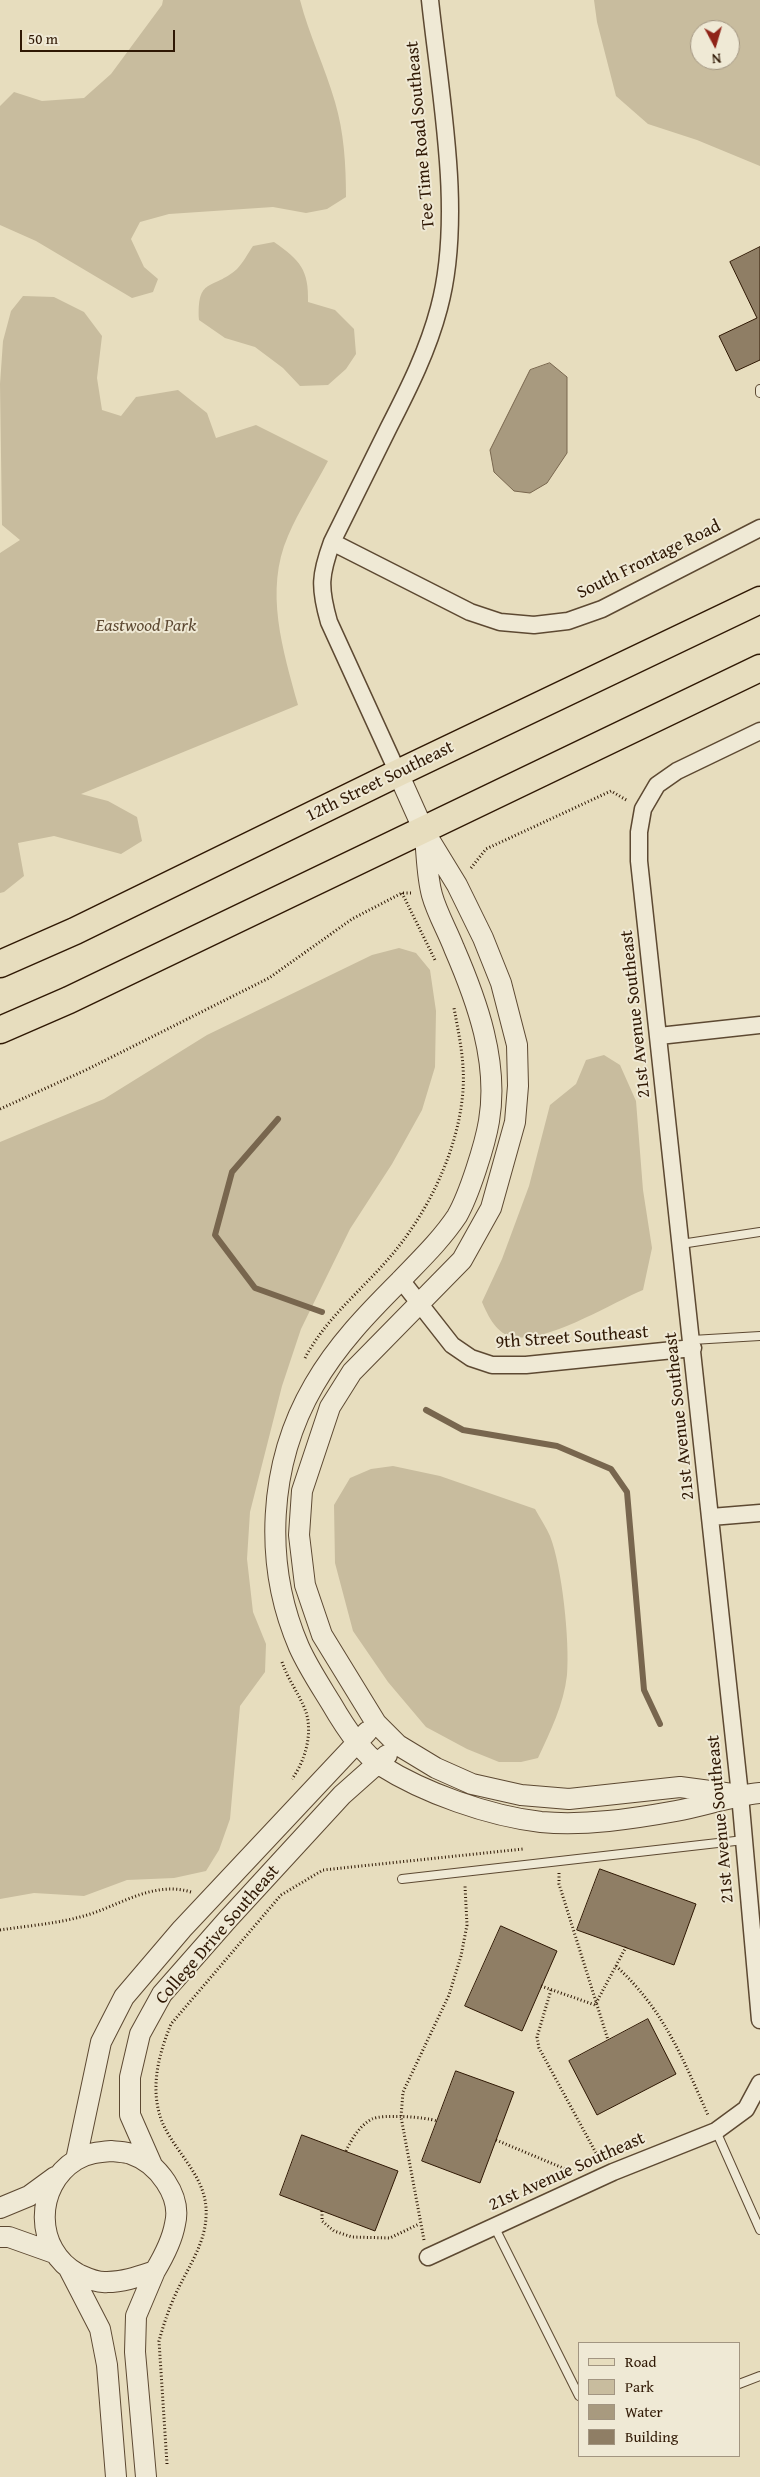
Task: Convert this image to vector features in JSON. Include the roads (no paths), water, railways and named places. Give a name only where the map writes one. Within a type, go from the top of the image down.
[{"type":"main road","name":"12th Street Southeast","points":[[0,964],[75,931],[398,773],[760,600]]},
{"type":"main road","points":[[0,1030],[69,1000],[424,831],[760,668]]},
{"type":"street","name":"Tee Time Road Southeast","points":[[398,773],[329,622],[322,599],[322,569],[332,542],[412,382],[427,347],[440,307],[450,240],[449,184],[430,0]]},
{"type":"street","name":"South Frontage Road","points":[[332,542],[470,612],[500,622],[534,625],[568,621],[602,609],[760,528]]},
{"type":"street","name":"21st Avenue Southeast","points":[[760,731],[677,771],[657,785],[643,809],[639,832],[639,861],[711,1517],[740,1795],[760,2020]]},
{"type":"street","points":[[398,773],[424,831],[457,885],[483,938],[511,1014],[517,1053],[518,1086],[515,1122],[491,1208],[462,1260],[347,1379],[330,1407],[302,1491],[299,1535],[305,1585],[322,1635],[376,1723],[398,1745],[436,1768],[472,1784],[520,1795],[569,1799],[680,1787],[740,1795]]},
{"type":"street","points":[[424,831],[432,894],[469,983],[483,1030],[492,1082],[489,1122],[475,1169],[458,1214],[433,1247],[344,1340],[314,1386],[293,1425],[281,1469],[276,1513],[276,1561],[284,1606],[300,1648],[321,1687],[341,1720],[377,1763],[461,1804],[497,1814],[538,1822],[576,1824],[677,1811],[740,1795],[760,1793]]},
{"type":"street","points":[[659,1036],[760,1025]]},
{"type":"street","name":"9th Street Southeast","points":[[401,1280],[418,1305],[452,1345],[471,1358],[492,1365],[526,1365],[692,1344]]},
{"type":"street","points":[[711,1517],[760,1513]]},
{"type":"street","name":"College Drive Southeast","points":[[76,2160],[101,2042],[124,1997],[208,1901],[376,1723]]},
{"type":"street","name":"College Drive Southeast","points":[[152,2165],[130,2115],[130,2077],[140,2034],[162,1994],[342,1795],[398,1745]]},
{"type":"street","name":"21st Avenue Southeast","points":[[428,2257],[614,2172],[716,2131],[746,2109],[760,2083]]},
{"type":"street","points":[[0,2208],[28,2196],[76,2160],[89,2154],[112,2150],[132,2154],[152,2165],[165,2180],[175,2202],[176,2222],[167,2250],[155,2270],[136,2316],[135,2352],[146,2477]]},
{"type":"street","points":[[59,2174],[46,2196],[43,2218],[45,2232],[54,2253],[69,2268],[90,2280],[106,2283],[130,2279],[155,2270]]},
{"type":"street","points":[[0,2237],[9,2237],[54,2253]]},
{"type":"street","points":[[69,2268],[100,2329],[107,2365],[116,2477]]},
{"type":"lane","points":[[681,1244],[760,1232]]},
{"type":"lane","points":[[692,1344],[760,1336]]},
{"type":"lane","points":[[402,1879],[744,1840]]},
{"type":"lane","points":[[716,2131],[760,2230]]},
{"type":"lane","points":[[494,2226],[578,2394]]},
{"type":"lane","points":[[740,2384],[760,2376]]},
{"type":"water","points":[[550,363],[567,377],[567,453],[547,483],[530,493],[514,491],[494,472],[490,450],[530,370]]},
{"type":"waterway","points":[[278,1119],[232,1172],[215,1235],[255,1288],[322,1312]]},
{"type":"waterway","points":[[426,1410],[463,1430],[557,1446],[611,1469],[627,1492],[644,1690],[660,1724]]},
{"type":"park label","name":"Eastwood Park","points":[[146,626]]}]
